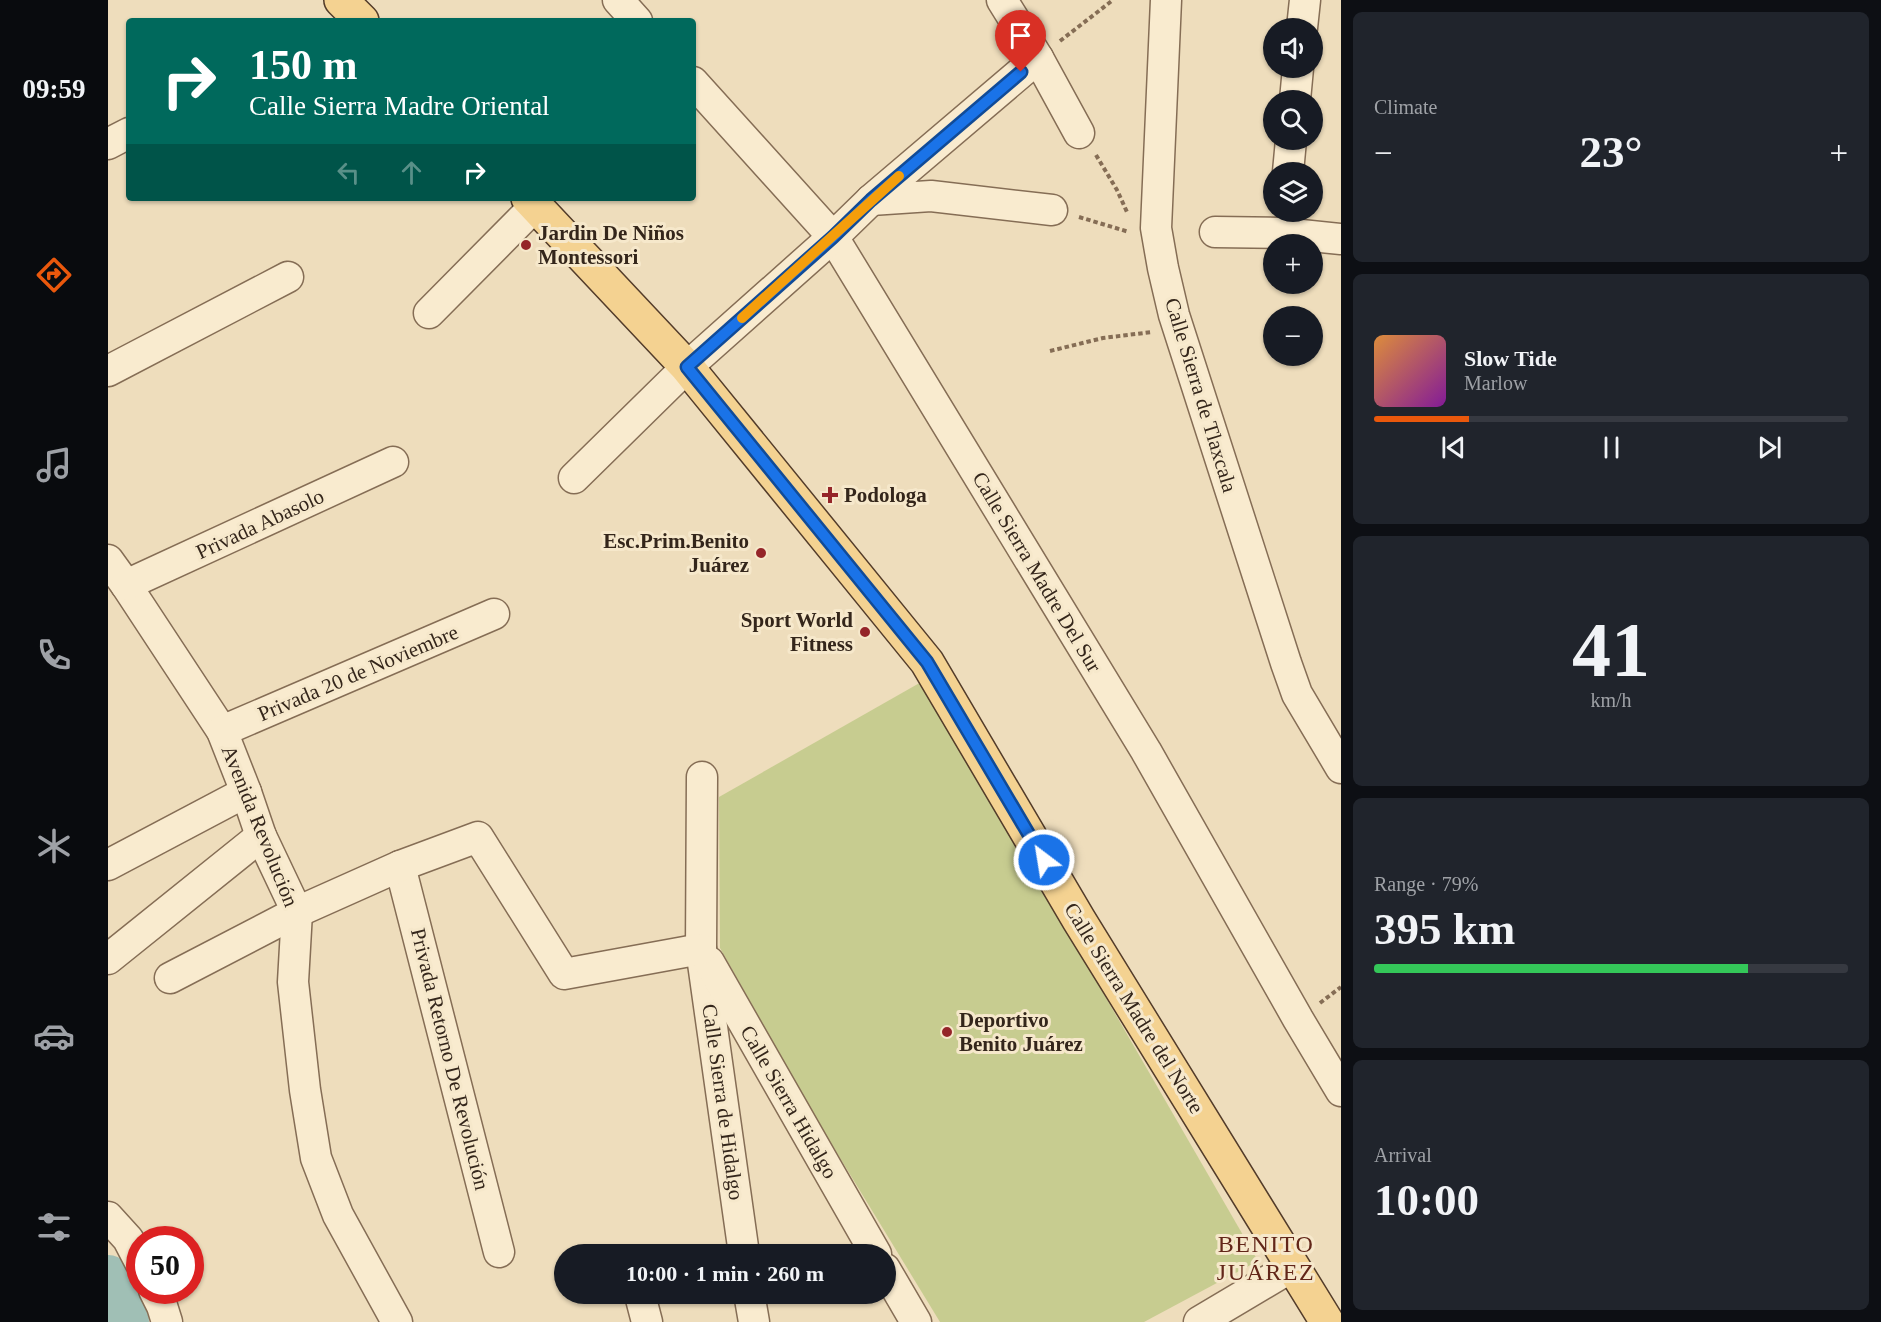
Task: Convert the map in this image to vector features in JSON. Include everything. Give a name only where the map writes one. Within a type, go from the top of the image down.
[{"type":"main road","points":[[341,0],[359,18]]},
{"type":"main road","name":"Calle Sierra Madre del Norte","points":[[532,202],[687,367],[927,662],[1079,920],[1327,1322]]},
{"type":"street","points":[[618,0],[635,18]]},
{"type":"street","points":[[1002,0],[1038,58],[1079,133]]},
{"type":"street","name":"Calle Sierra de Tlaxcala","points":[[1166,0],[1156,228],[1163,268],[1174,315],[1297,694],[1341,768]]},
{"type":"street","points":[[1303,18],[1305,0]]},
{"type":"street","points":[[573,478],[687,367],[833,237],[871,200],[1038,58]]},
{"type":"street","name":"Calle Sierra Madre Del Sur","points":[[696,85],[833,237],[1146,751],[1341,1091]]},
{"type":"street","points":[[108,144],[126,135]]},
{"type":"street","points":[[871,200],[931,196],[1052,210]]},
{"type":"street","points":[[429,313],[532,202]]},
{"type":"street","points":[[1215,232],[1283,222],[1341,239]]},
{"type":"street","points":[[108,371],[288,277]]},
{"type":"street","name":"Privada Abasolo","points":[[126,585],[393,462]]},
{"type":"street","name":"Avenida Revolución","points":[[108,561],[222,731],[261,836],[297,912],[293,982],[305,1090],[316,1158],[338,1215],[397,1322]]},
{"type":"street","name":"Privada 20 de Noviembre","points":[[222,731],[494,614]]},
{"type":"street","name":"Calle Sierra de Hidalgo","points":[[702,777],[701,950],[743,1244]]},
{"type":"street","points":[[108,865],[246,792]]},
{"type":"street","points":[[108,959],[261,836]]},
{"type":"street","points":[[170,978],[297,912],[400,866],[478,837],[564,974],[701,950]]},
{"type":"street","name":"Privada Retorno De Revolución","points":[[400,866],[499,1252]]},
{"type":"street","name":"Calle Sierra Hidalgo","points":[[701,950],[870,1244]]},
{"type":"street","points":[[108,1217],[126,1237]]},
{"type":"street","points":[[1199,1322],[1293,1266]]},
{"type":"street","points":[[896,1288],[915,1322]]},
{"type":"street","points":[[161,1304],[167,1322]]},
{"type":"street","points":[[752,1304],[754,1322]]},
{"type":"path","points":[[1038,58],[1113,0]]},
{"type":"path","points":[[1079,133],[1102,163],[1128,215]]},
{"type":"path","points":[[1052,210],[1134,234],[1132,223]]},
{"type":"path","points":[[1050,351],[1116,336]]},
{"type":"green space","name":"Deportivo Benito Juárez","points":[[923,681],[1258,1261],[1144,1322],[940,1322],[896,1250],[896,1244],[892,1244],[815,1117],[720,948],[719,797]]},
{"type":"waterway","points":[[108,1279],[125,1322]]},
{"type":"slow traffic","points":[[742,318],[899,176]]},
{"type":"place","name":"Jardin De Niños Montessori","points":[[526,245]]},
{"type":"place","name":"Podologa","points":[[830,495]]},
{"type":"place","name":"Esc.Prim.Benito Juárez","points":[[761,553]]},
{"type":"place","name":"Sport World Fitness","points":[[865,632]]},
{"type":"place","name":"Deportivo Benito Juárez","points":[[947,1032]]},
{"type":"district","name":"BENITO JUÁREZ","points":[[1266,1258]]},
{"type":"route","points":[[1021,72],[871,200],[833,237],[687,367],[927,662],[1044,860]]}]
